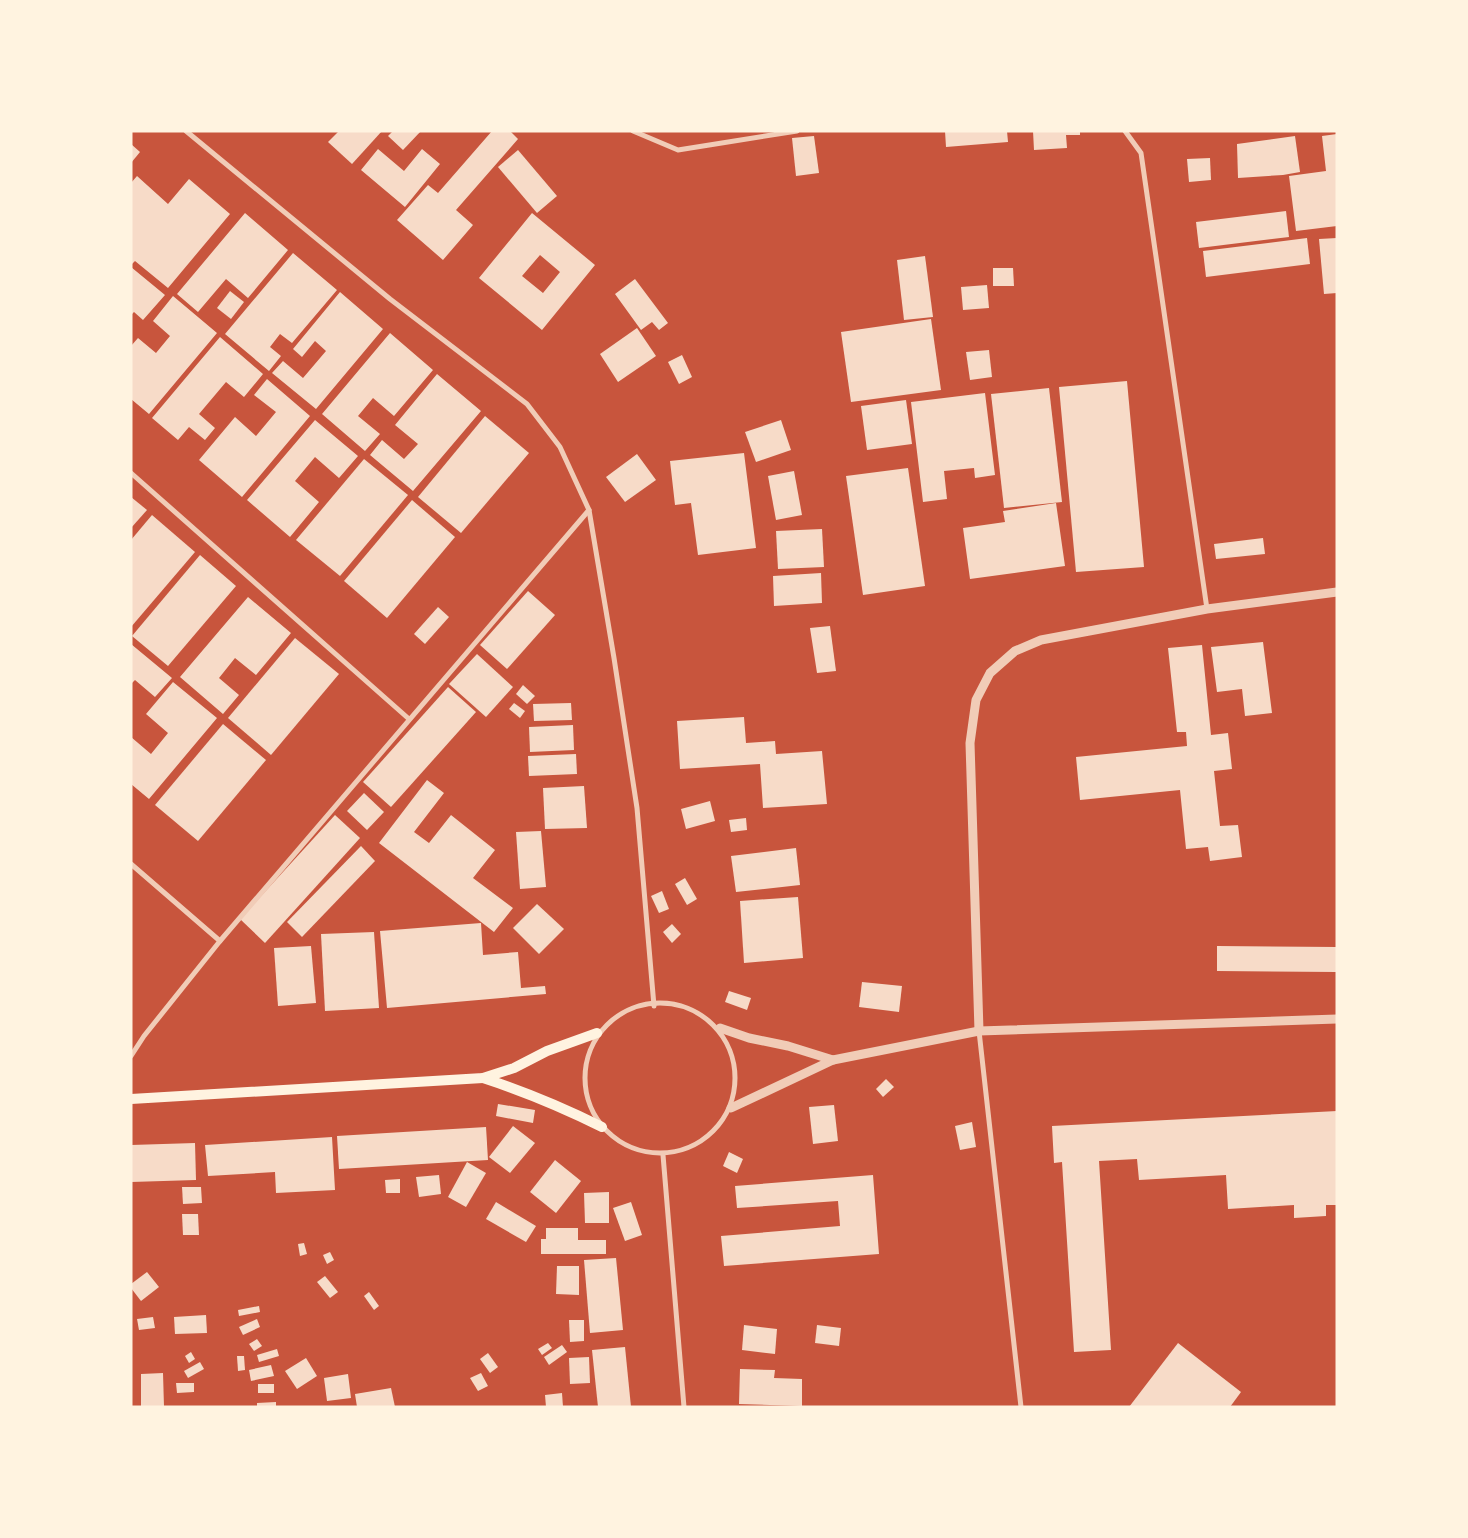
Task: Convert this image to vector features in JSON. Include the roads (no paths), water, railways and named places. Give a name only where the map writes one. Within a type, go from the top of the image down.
[{"type":"main road","points":[[131,1099],[483,1078],[514,1068],[547,1051],[597,1033]]},
{"type":"main road","points":[[483,1078],[518,1089],[558,1105],[602,1128]]},
{"type":"street","points":[[186,131],[390,299],[527,404],[560,447],[590,510],[637,808],[654,1006]]},
{"type":"street","points":[[633,131],[678,150],[797,131]]},
{"type":"street","points":[[1125,131],[1141,153],[1207,609]]},
{"type":"street","points":[[131,473],[409,719]]},
{"type":"street","points":[[131,1056],[144,1036],[220,941],[590,510]]},
{"type":"street","points":[[1021,1407],[979,1031],[970,743],[976,700],[990,673],[1015,651],[1041,640],[1207,609],[1337,592]]},
{"type":"street","points":[[131,864],[220,941]]},
{"type":"street","points":[[833,1060],[788,1046],[749,1038],[720,1028],[687,1005],[654,1006],[620,1012],[597,1033],[584,1064],[586,1098],[602,1128],[629,1148],[663,1155],[704,1142],[732,1108],[833,1060],[979,1031],[1337,1019]]},
{"type":"street","points":[[720,1028],[737,1067],[732,1108]]},
{"type":"street","points":[[663,1155],[684,1407]]}]
